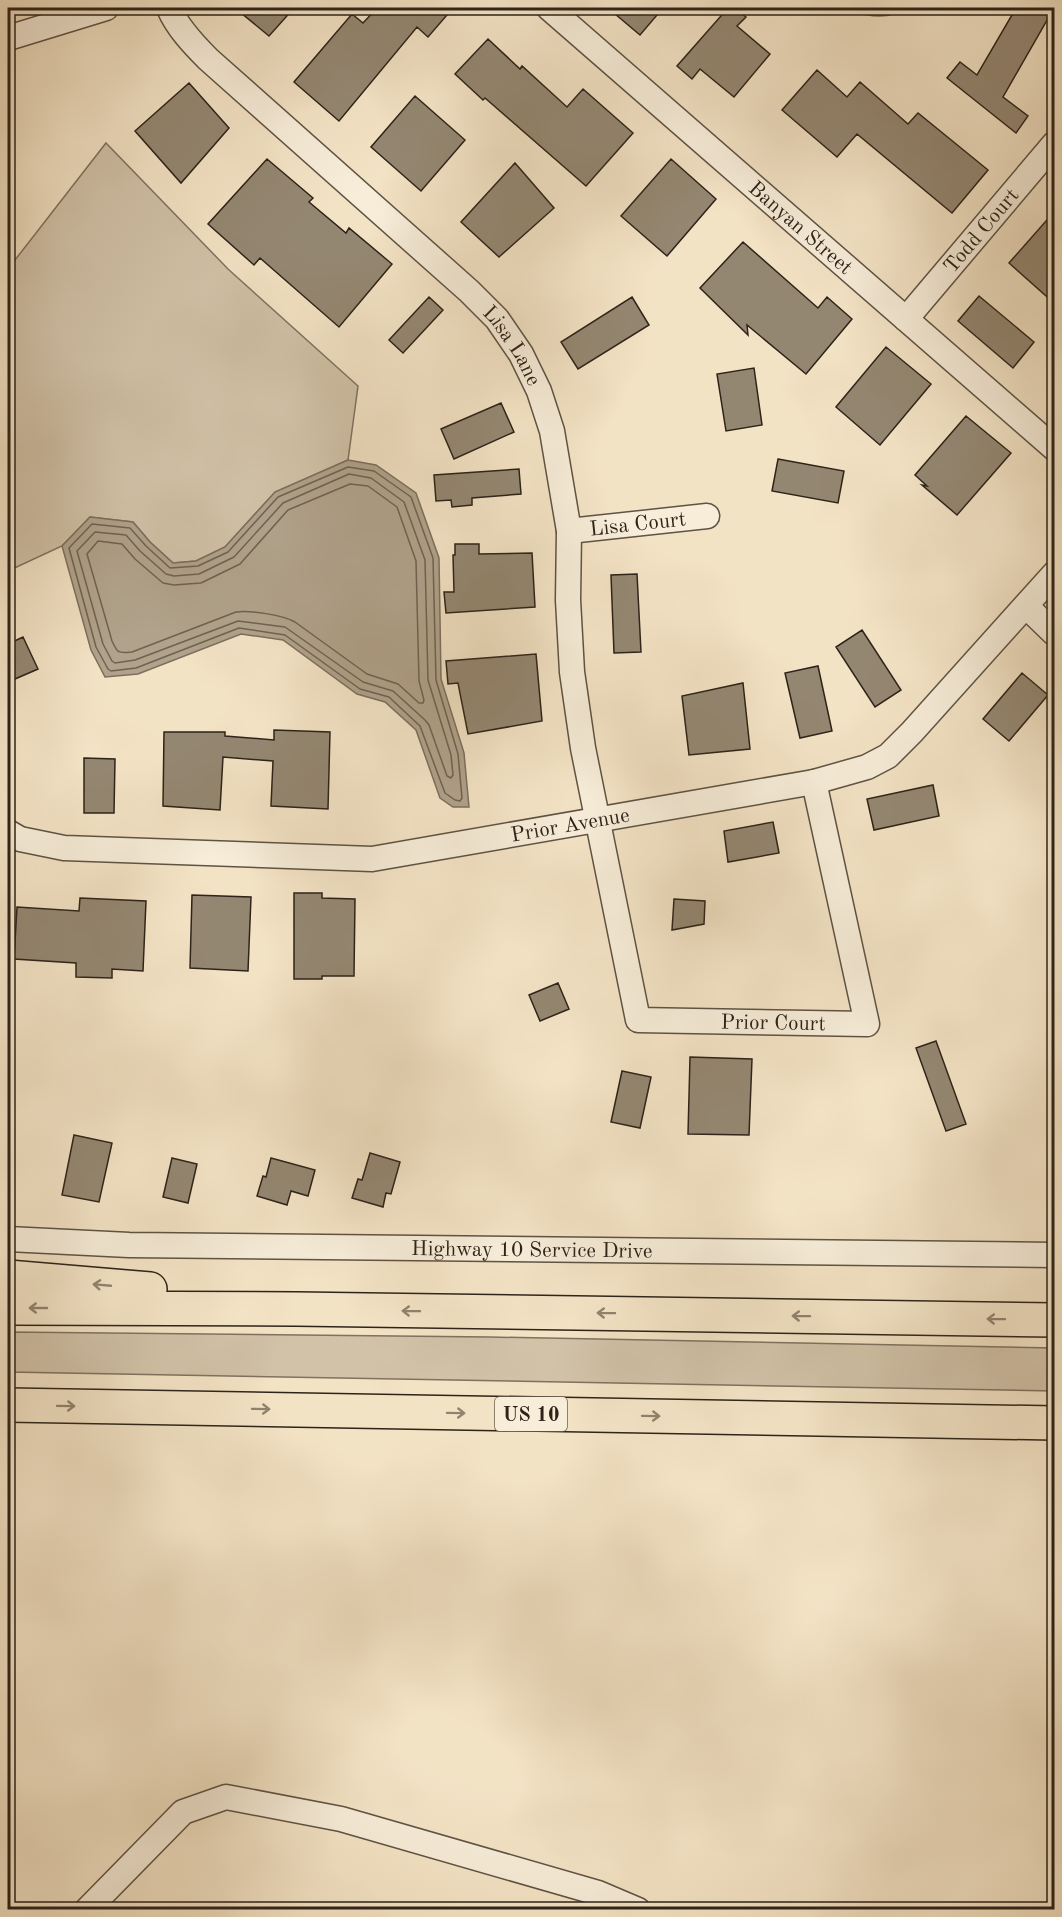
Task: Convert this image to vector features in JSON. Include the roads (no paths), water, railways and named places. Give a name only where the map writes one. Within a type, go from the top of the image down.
[{"type":"highway","points":[[8,1276],[327,1310]]},
{"type":"highway","points":[[8,1308],[1054,1320]]},
{"type":"highway","name":"US 10","points":[[8,1405],[1054,1423]]},
{"type":"street","points":[[8,38],[106,8]]},
{"type":"street","name":"Lisa Lane","points":[[169,8],[190,40],[208,58],[470,291],[497,320],[521,354],[539,391],[552,431],[569,531],[568,600],[572,672],[583,748],[598,819]]},
{"type":"street","name":"Banyan Street","points":[[549,8],[1054,448]]},
{"type":"street","name":"Todd Court","points":[[906,318],[1054,144]]},
{"type":"street","name":"Lisa Court","points":[[569,531],[707,516]]},
{"type":"street","name":"Prior Avenue","points":[[8,832],[20,839],[64,848],[372,859],[814,782],[867,767],[888,756],[1054,574]]},
{"type":"street","points":[[1026,606],[1054,633]]},
{"type":"street","name":"Prior Court","points":[[598,819],[638,1020],[867,1024],[814,782]]},
{"type":"street","name":"Highway 10 Service Drive","points":[[8,1239],[129,1245],[1054,1255]]},
{"type":"street","points":[[87,1910],[183,1812],[225,1797],[341,1819],[598,1893],[638,1910]]},
{"type":"water","points":[[838,8],[903,8],[896,13],[872,16]]},
{"type":"water","points":[[348,460],[376,465],[416,493],[439,558],[441,679],[464,753],[469,807],[453,807],[440,798],[416,730],[385,702],[357,694],[283,640],[241,634],[138,674],[105,677],[91,650],[62,546],[90,517],[133,522],[173,563],[196,561],[225,547],[275,492]]}]
